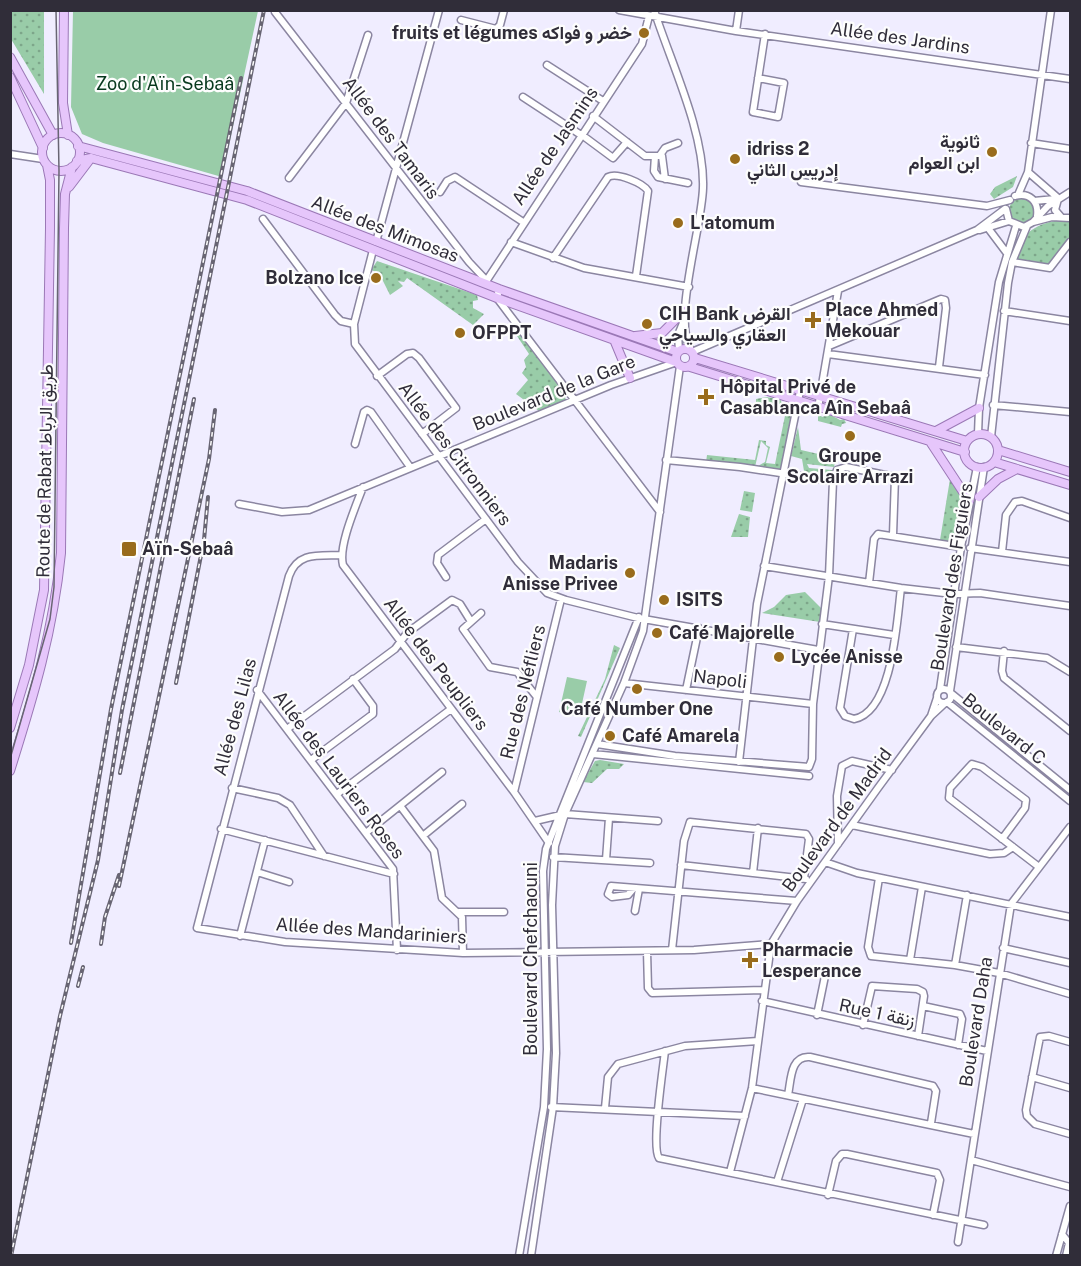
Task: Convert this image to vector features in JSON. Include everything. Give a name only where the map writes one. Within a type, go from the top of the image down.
[{"type":"main road","points":[[10,77],[43,148],[45,162],[59,171],[74,164],[78,146],[68,135],[63,103],[64,10]]},
{"type":"main road","points":[[10,57],[47,119],[53,135]]},
{"type":"main road","points":[[53,135],[68,135]]},
{"type":"main road","points":[[43,148],[53,135]]},
{"type":"main road","name":"Allée des Mimosas","points":[[78,146],[247,191],[484,285],[615,342],[818,408],[965,452]]},
{"type":"main road","points":[[65,194],[91,158]]},
{"type":"main road","name":"Allée des Mimosas","points":[[74,164],[91,158],[247,200],[373,250],[484,285]]},
{"type":"main road","name":"Route de Rabat طريق الرباط","points":[[10,728],[29,665],[44,590],[50,228],[45,162]]},
{"type":"main road","name":"Route de Rabat طريق الرباط","points":[[10,771],[42,669],[57,591],[61,553],[65,194],[74,164]]},
{"type":"main road","name":"Allée des Mimosas","points":[[498,293],[679,352]]},
{"type":"main road","points":[[630,336],[662,333],[684,311]]},
{"type":"main road","points":[[615,342],[630,378]]},
{"type":"main road","points":[[682,365],[679,352],[693,353],[820,398],[968,441]]},
{"type":"main road","points":[[682,365],[693,353]]},
{"type":"main road","points":[[936,431],[979,408]]},
{"type":"main road","points":[[1071,472],[998,450],[991,437],[978,434],[968,441],[965,452],[968,461],[980,467],[994,462],[1071,485]]},
{"type":"main road","points":[[931,443],[969,501]]},
{"type":"main road","points":[[994,462],[998,450]]},
{"type":"main road","points":[[979,497],[998,479],[1017,469]]},
{"type":"street","points":[[376,242],[439,10]]},
{"type":"street","points":[[461,20],[496,29],[500,25],[504,10]]},
{"type":"street","name":"Allée des Jardins","points":[[620,10],[736,31],[1071,79]]},
{"type":"street","points":[[654,10],[680,86],[703,169],[702,210],[683,323],[678,335],[679,352]]},
{"type":"street","points":[[736,31],[739,10]]},
{"type":"street","points":[[801,182],[987,206],[1010,200],[1018,195],[1027,175],[1051,10]]},
{"type":"street","name":"Allée des Tamaris","points":[[275,12],[469,262],[484,285]]},
{"type":"street","name":"Allée de Jasmins","points":[[484,285],[523,222],[584,137],[593,116],[642,44],[649,16]]},
{"type":"street","points":[[758,78],[784,83],[778,117],[754,114],[758,78],[765,34]]},
{"type":"street","points":[[289,178],[346,103],[368,35]]},
{"type":"street","points":[[547,65],[603,101]]},
{"type":"street","points":[[523,97],[584,137],[611,158],[617,156],[627,142]]},
{"type":"street","points":[[593,116],[645,156],[658,156],[663,159],[665,179],[688,183]]},
{"type":"street","points":[[658,156],[665,148],[678,143]]},
{"type":"street","points":[[1031,143],[1071,149]]},
{"type":"street","points":[[10,154],[45,162]]},
{"type":"street","points":[[553,258],[608,177],[616,175],[645,186],[648,191],[636,276]]},
{"type":"street","points":[[1027,175],[1058,198]]},
{"type":"street","points":[[1027,175],[1032,199],[1032,221]]},
{"type":"street","points":[[440,192],[447,181],[455,177],[523,222]]},
{"type":"street","points":[[991,437],[1004,311],[1012,262],[1032,221],[1058,198],[1071,192]]},
{"type":"street","points":[[1018,195],[1032,199],[1058,198]]},
{"type":"street","points":[[1058,198],[1055,210],[1061,217]]},
{"type":"street","points":[[988,226],[1005,210],[1010,200]]},
{"type":"street","points":[[987,206],[988,226],[1006,252]]},
{"type":"street","points":[[1005,210],[1009,221],[1016,226]]},
{"type":"street","points":[[1016,226],[1032,221],[1071,218]]},
{"type":"street","points":[[263,219],[341,321],[354,324],[373,250]]},
{"type":"street","points":[[683,323],[693,353],[977,230],[1009,221]]},
{"type":"street","points":[[978,434],[979,408],[995,302],[1006,252],[1016,226]]},
{"type":"street","points":[[511,242],[584,268],[689,287]]},
{"type":"street","points":[[1012,262],[1050,268],[1071,242]]},
{"type":"street","points":[[818,408],[838,291]]},
{"type":"street","points":[[498,293],[573,401],[660,512]]},
{"type":"street","points":[[829,346],[941,299],[945,300],[946,308],[939,367]]},
{"type":"street","points":[[1004,311],[1071,321]]},
{"type":"street","name":"Allée des Citronniers","points":[[354,324],[353,336],[364,359],[486,519],[536,582],[547,592],[561,599],[638,618],[818,650]]},
{"type":"street","points":[[377,376],[410,353],[417,356],[429,371],[456,408],[422,434]]},
{"type":"street","points":[[828,354],[939,367],[985,375]]},
{"type":"street","name":"Boulevard de la Gare","points":[[239,504],[282,512],[302,512],[630,378],[682,365]]},
{"type":"street","name":"Boulevard Chefchaouni","points":[[519,1256],[544,1107],[547,1049],[544,861],[547,842],[593,754],[624,683],[646,619],[645,609],[666,460],[682,365]]},
{"type":"street","points":[[739,762],[745,698],[764,566],[800,391]]},
{"type":"street","points":[[993,405],[1071,412]]},
{"type":"street","points":[[355,444],[364,412],[371,412],[410,467]]},
{"type":"street","points":[[666,460],[833,481]]},
{"type":"street","points":[[597,744],[739,762],[808,767],[812,759],[813,704],[829,576],[833,481],[837,470],[846,466],[895,477],[893,535]]},
{"type":"street","name":"Boulevard des Figuiers","points":[[937,698],[969,501],[980,467]]},
{"type":"street","name":"Boulevard des Figuiers","points":[[951,693],[979,497],[980,467]]},
{"type":"street","points":[[342,555],[363,487]]},
{"type":"street","points":[[1002,552],[1006,515],[1015,502],[1022,501],[1071,518]]},
{"type":"street","points":[[446,576],[436,557],[486,519]]},
{"type":"street","points":[[868,583],[875,536],[880,533],[961,547]]},
{"type":"street","points":[[970,548],[1071,562]]},
{"type":"street","name":"Allée des Peupliers","points":[[342,555],[346,570],[535,820],[547,842]]},
{"type":"street","name":"Allée des Lilas","points":[[197,928],[257,690],[292,568],[305,557],[342,555]]},
{"type":"street","points":[[764,566],[901,588],[953,594],[988,594],[1071,606]]},
{"type":"street","points":[[853,629],[840,708],[843,714],[854,719],[866,713],[880,693],[890,664],[901,588]]},
{"type":"street","name":"Rue des Néfliers","points":[[514,792],[561,599]]},
{"type":"street","points":[[287,729],[353,680],[401,642],[408,633],[452,600],[458,602],[470,620]]},
{"type":"street","name":"Boulevard Chefchaouni","points":[[531,1256],[553,1107],[556,1053],[553,856],[562,814],[638,618],[645,609]]},
{"type":"street","points":[[481,613],[470,620],[464,631],[486,662],[494,669],[520,674],[536,696]]},
{"type":"street","points":[[822,624],[894,635]]},
{"type":"street","points":[[686,690],[699,628]]},
{"type":"street","points":[[956,647],[1047,658],[1071,672]]},
{"type":"street","points":[[1004,651],[1002,671],[1004,678],[1071,731]]},
{"type":"street","points":[[311,760],[373,714],[373,706],[353,680]]},
{"type":"street","name":"Napoli","points":[[624,683],[813,704]]},
{"type":"street","points":[[940,689],[951,693]]},
{"type":"street","name":"Allée des Lauriers Roses","points":[[257,690],[367,832],[394,874],[397,950]]},
{"type":"street","name":"Boulevard de Madrid","points":[[730,1172],[752,1088],[763,990],[771,944],[808,880],[818,872],[931,716],[946,703],[951,693]]},
{"type":"street","name":"Boulevard C","points":[[951,693],[1071,790]]},
{"type":"street","name":"Boulevard de Madrid","points":[[931,716],[937,698]]},
{"type":"street","name":"Boulevard C","points":[[937,698],[1071,801]]},
{"type":"street","points":[[337,794],[451,709]]},
{"type":"street","points":[[593,754],[809,776]]},
{"type":"street","points":[[838,844],[837,796],[842,766],[852,761],[892,770]]},
{"type":"street","points":[[1002,839],[1025,808],[1026,800],[982,767],[972,764],[950,788],[948,795],[1002,839],[1039,867]]},
{"type":"street","points":[[367,832],[401,807],[415,790],[442,772]]},
{"type":"street","points":[[232,788],[278,798],[290,805],[325,856]]},
{"type":"street","points":[[424,835],[462,804]]},
{"type":"street","points":[[401,807],[424,835],[436,858],[442,898],[459,912],[463,922],[463,953]]},
{"type":"street","points":[[535,820],[547,820],[562,814],[658,821]]},
{"type":"street","points":[[606,860],[609,818]]},
{"type":"street","points":[[672,951],[681,865],[686,829],[692,821],[806,834],[809,840],[806,866],[808,880],[681,865]]},
{"type":"street","points":[[852,825],[990,854],[1004,853],[1013,847]]},
{"type":"street","name":"Boulevard Daha","points":[[958,1242],[1011,904],[1071,827]]},
{"type":"street","points":[[753,873],[758,828]]},
{"type":"street","points":[[221,829],[394,874]]},
{"type":"street","points":[[240,936],[265,840]]},
{"type":"street","points":[[547,842],[555,846]]},
{"type":"street","points":[[553,856],[650,863]]},
{"type":"street","points":[[825,862],[879,878],[1071,917]]},
{"type":"street","points":[[806,866],[818,872]]},
{"type":"street","points":[[257,872],[289,882]]},
{"type":"street","points":[[879,878],[868,952],[876,958],[955,965],[999,973],[1071,994]]},
{"type":"street","points":[[910,960],[922,887]]},
{"type":"street","points":[[635,911],[636,889],[797,901]]},
{"type":"street","points":[[955,965],[967,895]]},
{"type":"street","points":[[459,912],[504,912]]},
{"type":"street","name":"Allée des Mandariniers","points":[[197,928],[240,936],[397,950],[463,953],[545,952]]},
{"type":"street","points":[[545,952],[672,951],[771,944]]},
{"type":"street","points":[[1003,948],[1071,963]]},
{"type":"street","points":[[647,951],[648,988],[652,993],[763,990]]},
{"type":"street","points":[[817,1015],[825,976]]},
{"type":"street","points":[[863,1025],[872,986],[921,990],[924,996],[918,1036]]},
{"type":"street","name":"Rue 1 زنقة","points":[[762,1001],[987,1051]]},
{"type":"street","points":[[923,1006],[960,1014],[958,1045]]},
{"type":"street","points":[[1071,1042],[1048,1036],[1040,1037],[1026,1110],[1030,1121],[1071,1134]]},
{"type":"street","points":[[605,1108],[608,1077],[612,1068],[685,1046],[759,1041]]},
{"type":"street","points":[[665,1051],[656,1150],[659,1158],[828,1195],[984,1225]]},
{"type":"street","points":[[788,1095],[796,1061],[810,1057],[933,1086],[936,1091],[931,1123]]},
{"type":"street","points":[[1032,1077],[1071,1088]]},
{"type":"street","points":[[752,1088],[931,1123],[975,1134]]},
{"type":"street","points":[[777,1182],[803,1099]]},
{"type":"street","points":[[544,1107],[745,1116]]},
{"type":"street","points":[[828,1195],[838,1156],[842,1154],[858,1156],[937,1173],[940,1180],[933,1215]]},
{"type":"street","points":[[971,1160],[1071,1187]]},
{"type":"street","points":[[1056,1256],[1071,1206]]},
{"type":"street","points":[[1062,1234],[1071,1236]]},
{"type":"street","points":[[1062,1234],[1069,1243],[1066,1256]]},
{"type":"green space","points":[[10,11],[44,11],[44,94],[11,39]]},
{"type":"green space","name":"Zoo d'Aïn-Sebaâ","points":[[73,11],[258,11],[222,177],[103,143],[82,134],[71,107]]},
{"type":"green space","points":[[1017,176],[1013,187],[994,199],[990,194],[995,187]]},
{"type":"green space","points":[[1022,198],[1031,202],[1035,211],[1031,220],[1022,224],[1013,220],[1009,211],[1013,202]]},
{"type":"green space","points":[[1070,221],[1070,238],[1050,266],[1017,260],[1020,243],[1030,231],[1045,223]]},
{"type":"green space","points":[[377,261],[477,295],[478,300],[473,301],[473,308],[484,314],[473,325],[407,278],[404,282],[398,281],[403,286],[390,295],[379,273],[371,270]]},
{"type":"green space","points":[[509,324],[518,327],[564,392],[566,401],[539,411],[516,394],[528,380],[522,373],[526,367],[524,360],[529,354]]},
{"type":"green space","points":[[766,397],[780,399],[783,405],[793,408],[781,470],[758,466],[765,462],[768,448],[761,441],[755,467],[706,462],[707,455],[755,460],[759,440],[766,441],[766,445],[770,447],[766,463],[775,464],[786,411],[756,404],[756,399]]},
{"type":"green space","points":[[827,413],[840,420],[844,419],[846,423],[841,427],[818,421],[818,415],[823,417]]},
{"type":"green space","points":[[798,427],[801,450],[836,458],[834,467],[807,464],[809,468],[832,470],[831,477],[817,477],[804,471],[802,459],[791,456]]},
{"type":"green space","points":[[950,479],[960,492],[962,500],[955,542],[940,540]]},
{"type":"green space","points":[[744,491],[755,493],[752,512],[740,510]]},
{"type":"green space","points":[[739,514],[750,517],[748,537],[731,537]]},
{"type":"green space","points":[[805,592],[823,610],[820,622],[762,613],[774,607],[786,595]]},
{"type":"green space","points":[[614,645],[620,648],[581,737],[578,736],[605,679]]},
{"type":"green space","points":[[567,677],[587,681],[579,717],[559,712]]},
{"type":"green space","points":[[595,761],[624,764],[619,769],[607,769],[592,783],[583,782]]},
{"type":"tram line","points":[[10,759],[50,619],[54,587],[59,171],[56,10]]},
{"type":"railway","points":[[11,1256],[60,1016],[98,860],[122,710],[264,10]]},
{"type":"railway","points":[[71,943],[111,709],[241,78]]},
{"type":"railway","points":[[120,773],[194,399]]},
{"type":"railway","points":[[119,886],[209,459],[215,410]]},
{"type":"railway","points":[[176,683],[204,540],[208,497]]},
{"type":"railway","points":[[101,944],[105,917],[119,875]]},
{"type":"railway","points":[[78,986],[83,967]]},
{"type":"place","name":"fruits et légumes خضر و فواكه","points":[[644,33]]},
{"type":"place","name":"ثانوية ابن العوام","points":[[992,152]]},
{"type":"place","name":"idriss 2 إدريس الثاني","points":[[735,159]]},
{"type":"place","name":"L'atomum","points":[[678,223]]},
{"type":"place","name":"Bolzano Ice","points":[[376,278]]},
{"type":"place","name":"Place Ahmed Mekouar","points":[[813,320]]},
{"type":"place","name":"CIH Bank القرض العقاري والسياحي","points":[[647,324]]},
{"type":"place","name":"OFPPT","points":[[460,333]]},
{"type":"place","name":"Hôpital Privé de Casablanca Aîn Sebaâ","points":[[706,397]]},
{"type":"place","name":"Groupe Scolaire Arrazi","points":[[850,436]]},
{"type":"place","name":"Aïn-Sebaâ","points":[[129,549]]},
{"type":"place","name":"Madaris Anisse Privee","points":[[630,573]]},
{"type":"place","name":"ISITS","points":[[664,600]]},
{"type":"place","name":"Café Majorelle","points":[[657,633]]},
{"type":"place","name":"Lycée Anisse","points":[[779,657]]},
{"type":"place","name":"Café Number One","points":[[637,689]]},
{"type":"place","name":"Café Amarela","points":[[610,736]]},
{"type":"place","name":"Pharmacie Lesperance","points":[[750,960]]}]
